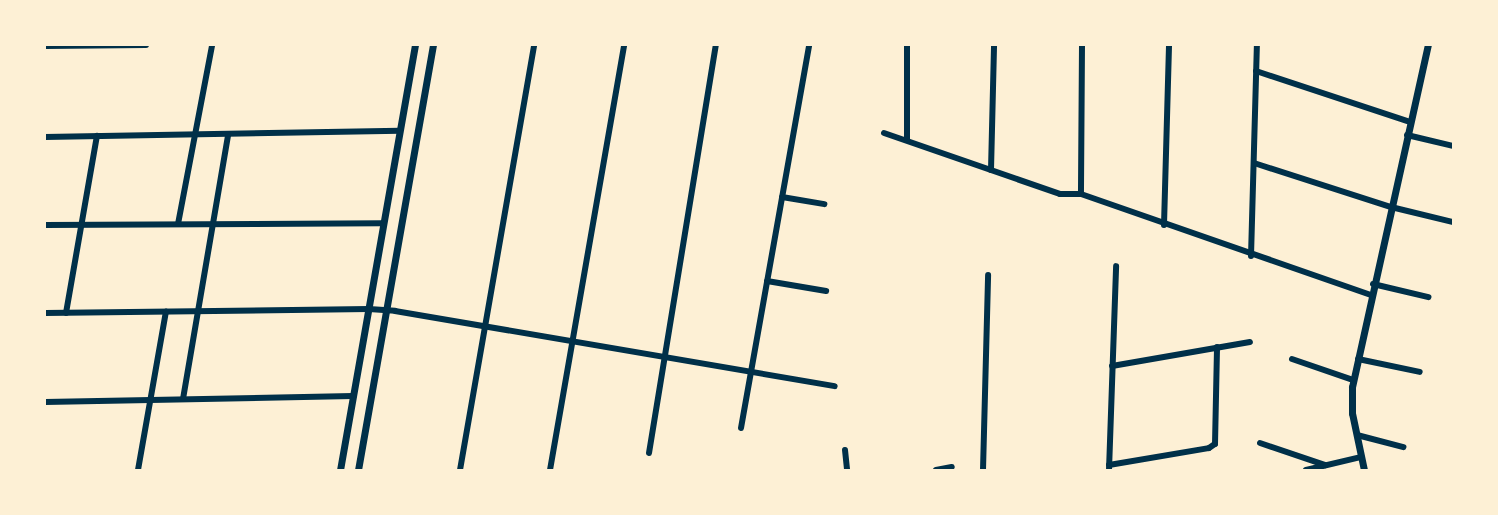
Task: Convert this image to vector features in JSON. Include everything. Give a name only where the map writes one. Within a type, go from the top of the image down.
[{"type":"street","points":[[45,46],[146,45]]},
{"type":"street","points":[[178,224],[212,45]]},
{"type":"street","points":[[340,470],[415,45]]},
{"type":"street","points":[[358,470],[433,45]]},
{"type":"street","points":[[460,470],[534,45]]},
{"type":"street","points":[[550,470],[624,45]]},
{"type":"street","points":[[649,453],[716,45]]},
{"type":"street","points":[[741,428],[809,45]]},
{"type":"street","points":[[907,45],[907,141]]},
{"type":"street","points":[[991,170],[994,45]]},
{"type":"street","points":[[1081,195],[1082,45]]},
{"type":"street","points":[[1164,225],[1169,45]]},
{"type":"street","points":[[1251,256],[1257,45]]},
{"type":"street","points":[[1364,470],[1351,406],[1353,380],[1428,45]]},
{"type":"street","points":[[1256,71],[1410,122]]},
{"type":"street","points":[[45,137],[400,130]]},
{"type":"street","points":[[884,133],[1060,194],[1081,195],[1251,256],[1371,295]]},
{"type":"street","points":[[183,399],[228,135]]},
{"type":"street","points":[[1407,135],[1453,146]]},
{"type":"street","points":[[66,313],[97,136]]},
{"type":"street","points":[[1254,163],[1391,207],[1453,222]]},
{"type":"street","points":[[782,197],[824,204]]},
{"type":"street","points":[[45,225],[382,223]]},
{"type":"street","points":[[1116,266],[1109,468],[1209,448],[1215,444],[1217,347]]},
{"type":"street","points":[[983,470],[988,275]]},
{"type":"street","points":[[767,281],[826,291]]},
{"type":"street","points":[[1374,284],[1428,297]]},
{"type":"street","points":[[45,313],[387,310],[835,386]]},
{"type":"street","points":[[138,470],[166,311]]},
{"type":"street","points":[[1112,366],[1250,342]]},
{"type":"street","points":[[1292,359],[1353,380]]},
{"type":"street","points":[[1358,359],[1420,372]]},
{"type":"street","points":[[45,402],[352,396]]},
{"type":"street","points":[[1357,435],[1403,447]]},
{"type":"street","points":[[1260,443],[1325,465]]},
{"type":"street","points":[[845,450],[847,470]]},
{"type":"street","points":[[1306,470],[1361,457]]},
{"type":"street","points":[[936,470],[952,466]]}]
